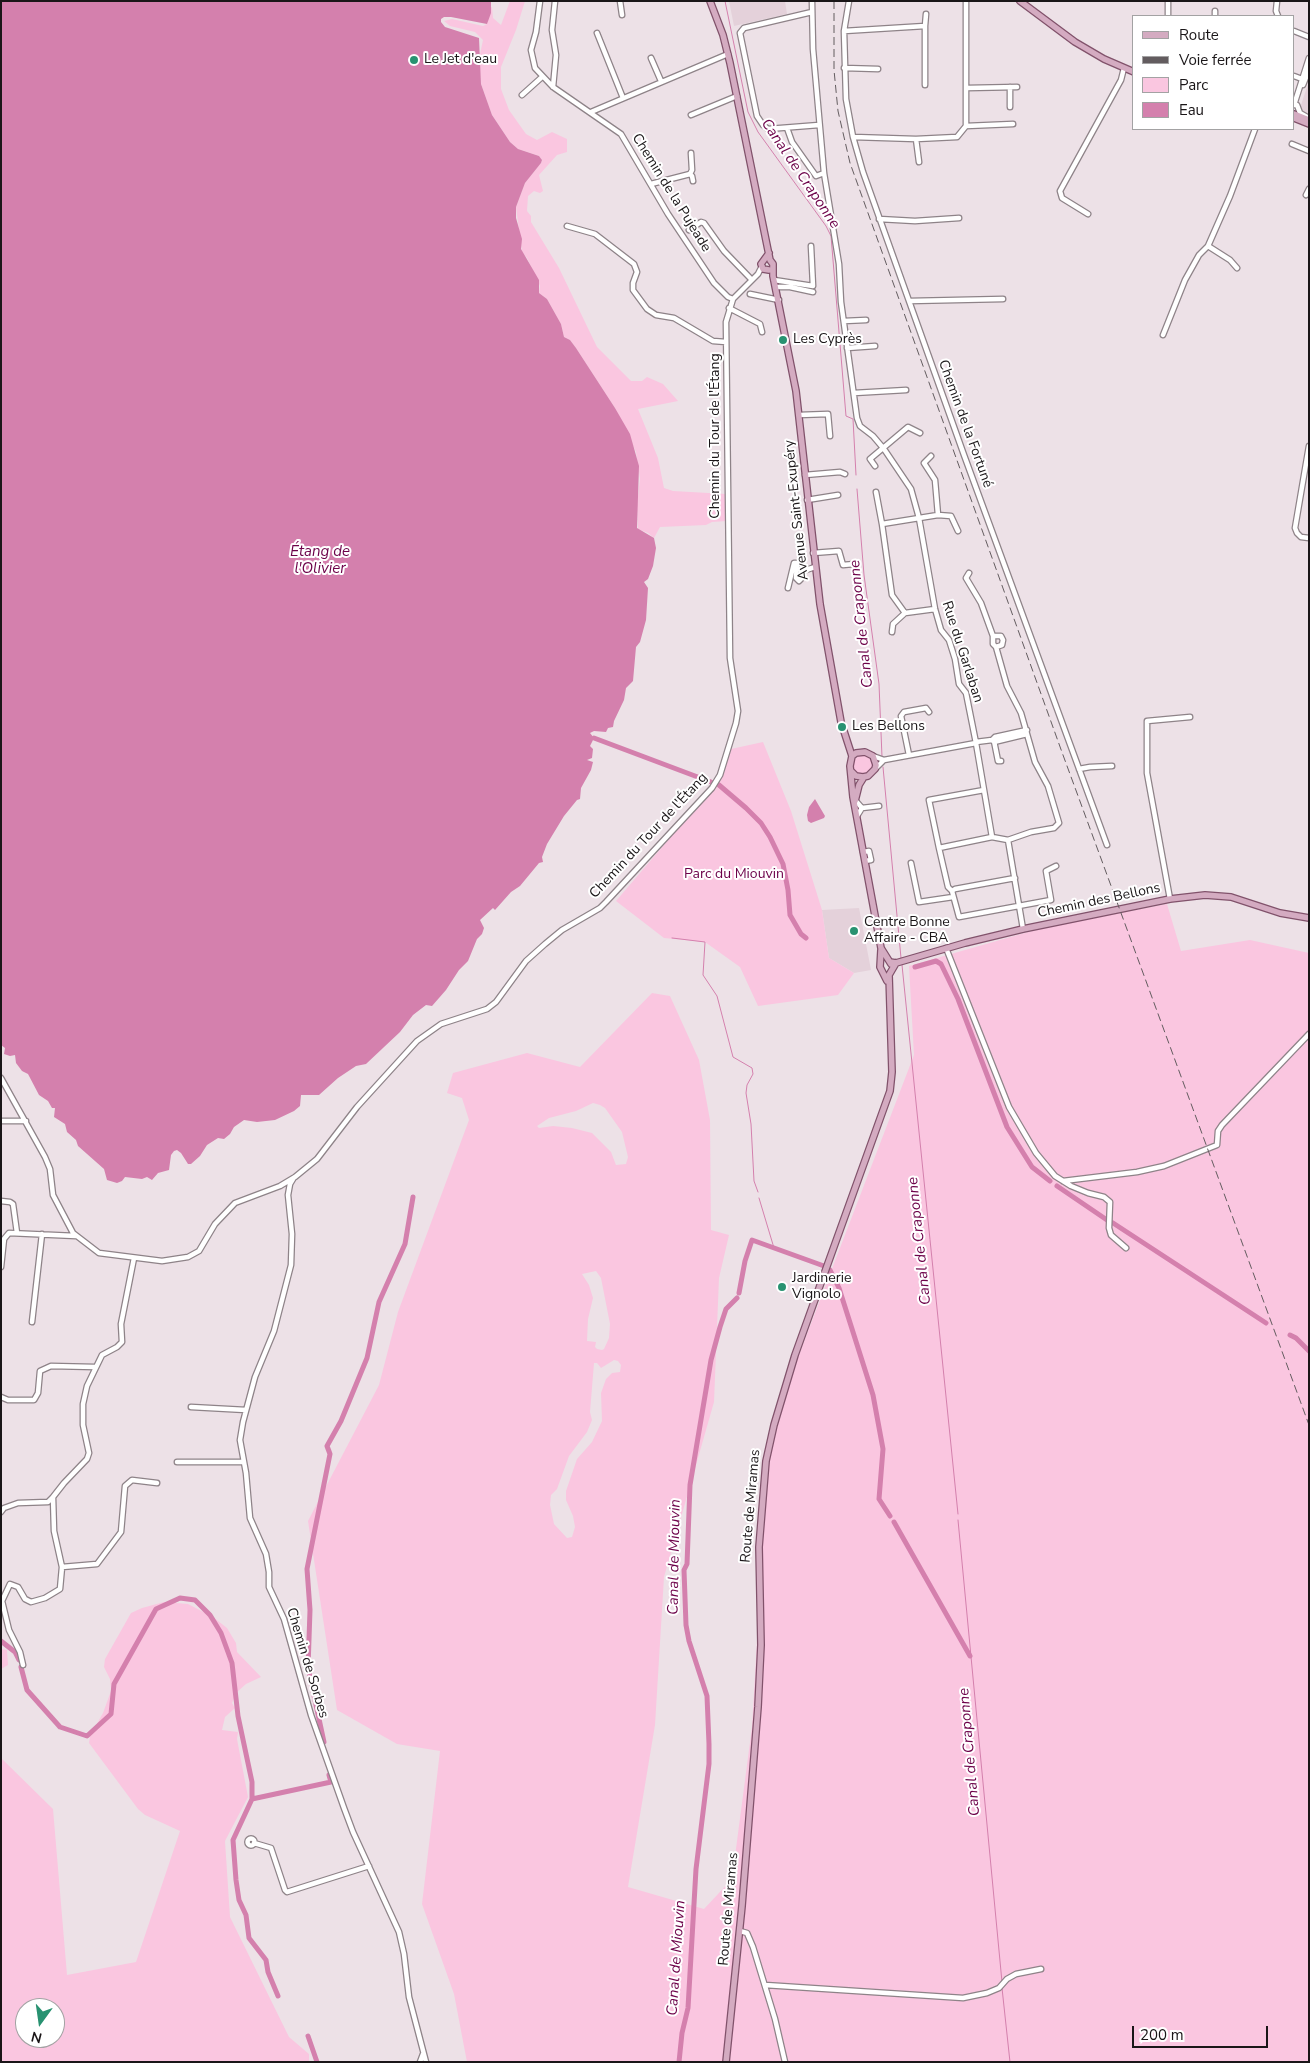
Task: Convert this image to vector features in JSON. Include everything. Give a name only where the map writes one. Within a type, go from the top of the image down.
[{"type":"main road","name":"Avenue Saint-Exupéry","points":[[710,1],[728,54],[768,263],[774,278],[793,372],[815,567],[843,733],[852,756]]},
{"type":"main road","points":[[1020,1],[1075,42],[1132,71]]},
{"type":"main road","points":[[1295,115],[1309,121]]},
{"type":"main road","points":[[847,740],[861,752]]},
{"type":"main road","points":[[855,802],[859,785],[875,769],[876,764],[873,756],[869,753],[861,752],[852,756],[850,762],[855,802],[857,816],[881,948],[880,967],[888,988]]},
{"type":"main road","points":[[851,771],[856,776],[864,778]]},
{"type":"main road","name":"Chemin des Bellons","points":[[891,965],[946,948],[1023,929],[1170,899],[1205,895],[1220,895],[1280,914],[1309,918]]},
{"type":"main road","points":[[881,948],[891,965]]},
{"type":"main road","points":[[881,964],[891,965]]},
{"type":"main road","points":[[883,972],[891,965]]},
{"type":"main road","name":"Route de Miramas","points":[[726,2062],[740,1931],[758,1707],[761,1645],[758,1555],[759,1523],[766,1461],[792,1362],[890,1091],[892,1056],[888,988],[891,965]]},
{"type":"street","points":[[522,95],[542,77],[535,68],[530,50],[536,32],[540,1]]},
{"type":"street","points":[[553,87],[556,54],[552,30],[555,1]]},
{"type":"street","points":[[620,1],[622,15]]},
{"type":"street","points":[[812,1],[813,48],[824,173],[839,264],[840,292],[854,394],[906,390]]},
{"type":"street","name":"Chemin de la Fortuné","points":[[849,1],[844,31],[844,68],[846,99],[853,137],[879,219],[1107,846]]},
{"type":"street","points":[[853,137],[916,139],[957,137],[966,126],[966,1]]},
{"type":"street","points":[[1168,1],[1168,15]]},
{"type":"street","points":[[1277,1],[1278,15]]},
{"type":"street","points":[[812,12],[744,28],[740,33],[757,116],[768,129],[819,125]]},
{"type":"street","points":[[925,85],[924,26],[926,14]]},
{"type":"street","points":[[844,31],[924,26]]},
{"type":"street","points":[[1295,31],[1309,37]]},
{"type":"street","points":[[597,33],[623,98]]},
{"type":"street","points":[[591,112],[728,54]]},
{"type":"street","points":[[651,58],[661,81]]},
{"type":"street","points":[[1309,58],[1295,104],[1300,113],[1309,121]]},
{"type":"street","points":[[844,68],[878,69]]},
{"type":"street","points":[[1088,214],[1062,198],[1060,191],[1121,80],[1124,68]]},
{"type":"street","points":[[1295,104],[1309,70]]},
{"type":"street","points":[[1295,76],[1302,79]]},
{"type":"street","name":"Chemin de la Pujeade","points":[[542,77],[553,87],[622,134],[668,214],[714,282],[728,297],[733,299]]},
{"type":"street","points":[[1010,87],[1010,107]]},
{"type":"street","points":[[967,88],[1017,87]]},
{"type":"street","points":[[691,115],[737,96]]},
{"type":"street","points":[[966,126],[1013,124]]},
{"type":"street","points":[[787,128],[792,142],[816,176],[824,173]]},
{"type":"street","points":[[1163,335],[1185,280],[1199,255],[1208,246],[1234,187],[1255,130]]},
{"type":"street","points":[[916,139],[919,162]]},
{"type":"street","points":[[1292,144],[1309,151]]},
{"type":"street","points":[[691,153],[692,170],[690,174],[693,181]]},
{"type":"street","points":[[651,184],[690,174]]},
{"type":"street","points":[[1306,195],[1309,189]]},
{"type":"street","points":[[879,219],[915,221],[958,218]]},
{"type":"street","points":[[688,230],[700,222],[704,223],[724,251],[752,280]]},
{"type":"street","points":[[567,226],[595,234],[634,264],[637,272],[633,283],[633,290],[647,308],[656,315],[674,318],[713,341],[726,342]]},
{"type":"street","points":[[774,278],[813,286],[811,246]]},
{"type":"street","points":[[1208,246],[1230,260],[1237,268]]},
{"type":"street","name":"Chemin du Tour de l'Étang","points":[[1,1078],[45,1157],[50,1169],[53,1195],[66,1222],[76,1236],[99,1253],[162,1261],[188,1257],[199,1251],[215,1224],[235,1203],[280,1186],[295,1177],[317,1159],[357,1107],[418,1041],[441,1024],[487,1009],[496,1002],[526,961],[562,930],[600,908],[606,902],[712,788],[720,775],[738,711],[730,658],[726,322],[733,299],[768,263]]},
{"type":"street","points":[[776,287],[813,292]]},
{"type":"street","points":[[750,294],[779,300]]},
{"type":"street","points":[[909,301],[1003,299]]},
{"type":"street","points":[[729,308],[760,324],[762,332]]},
{"type":"street","points":[[844,321],[866,320]]},
{"type":"street","points":[[847,348],[875,346]]},
{"type":"street","name":"Rue du Garlaban","points":[[854,394],[860,426],[884,449],[911,489],[919,518],[935,609],[941,630],[949,640],[955,659],[959,684],[966,693],[992,837]]},
{"type":"street","points":[[799,415],[828,414],[830,436]]},
{"type":"street","points":[[875,466],[870,459],[908,427],[920,433]]},
{"type":"street","points":[[1309,446],[1296,528],[1297,533],[1301,537],[1309,538]]},
{"type":"street","points":[[931,456],[924,463],[935,480],[938,515]]},
{"type":"street","points":[[805,475],[840,472],[845,474]]},
{"type":"street","points":[[876,492],[892,595],[905,613]]},
{"type":"street","points":[[808,500],[838,495]]},
{"type":"street","points":[[882,524],[938,515],[950,516],[958,530]]},
{"type":"street","points":[[813,553],[839,551],[843,565],[854,564]]},
{"type":"street","points":[[788,588],[794,563],[798,563],[796,578],[799,581],[803,571],[815,567]]},
{"type":"street","points":[[939,848],[992,837],[1008,840],[1031,832],[1054,828],[1059,823],[1048,786],[1036,762],[1021,713],[1007,686],[996,647],[993,644],[993,636],[981,603],[966,578],[970,573]]},
{"type":"street","points":[[892,632],[893,624],[905,613],[935,609]]},
{"type":"street","points":[[993,636],[1001,636],[1003,640],[1002,645],[996,647]]},
{"type":"street","points":[[909,755],[901,716],[904,712],[926,708],[929,712]]},
{"type":"street","points":[[1170,899],[1147,773],[1147,721],[1190,717]]},
{"type":"street","points":[[873,756],[884,760],[1027,732]]},
{"type":"street","points":[[993,740],[998,761],[1001,761]]},
{"type":"street","points":[[875,769],[884,760]]},
{"type":"street","points":[[1079,769],[1112,766]]},
{"type":"street","points":[[984,790],[930,800],[948,887],[953,894],[959,917],[1051,900],[1046,871],[1056,866]]},
{"type":"street","points":[[855,802],[862,808],[879,806]]},
{"type":"street","points":[[857,816],[862,808]]},
{"type":"street","points":[[1008,840],[1023,929]]},
{"type":"street","points":[[910,863],[919,902],[953,894]]},
{"type":"street","points":[[953,894],[955,888],[1015,878]]},
{"type":"street","points":[[946,948],[1010,1107],[1036,1153],[1055,1176],[1088,1193],[1104,1197],[1110,1202],[1110,1235],[1126,1248]]},
{"type":"street","points":[[1063,1181],[1164,1166],[1216,1145],[1218,1132],[1222,1125],[1309,1034]]},
{"type":"street","points":[[1,1121],[26,1121]]},
{"type":"street","name":"Chemin de Sorbes","points":[[295,1177],[290,1184],[288,1195],[292,1234],[291,1265],[274,1331],[255,1377],[240,1440],[250,1518],[266,1554],[270,1572],[269,1587],[284,1619],[301,1680],[344,1808],[401,1938],[409,1997],[426,2062]]},
{"type":"street","points":[[1,1201],[13,1204],[17,1233]]},
{"type":"street","points":[[1,1267],[4,1238],[9,1233],[76,1236]]},
{"type":"street","points":[[32,1322],[42,1234]]},
{"type":"street","points":[[1,1512],[18,1503],[48,1502],[87,1459],[89,1454],[83,1425],[83,1404],[87,1386],[102,1355],[122,1342],[121,1324],[134,1258]]},
{"type":"street","points":[[1,1397],[8,1400],[34,1400],[38,1393],[40,1371],[51,1366],[95,1367]]},
{"type":"street","points":[[191,1407],[246,1410]]},
{"type":"street","points":[[177,1462],[244,1462]]},
{"type":"street","points":[[62,1567],[98,1564],[121,1532],[125,1486],[132,1480],[157,1483]]},
{"type":"street","points":[[23,1665],[20,1652],[9,1630],[2,1602],[10,1584],[18,1587],[26,1599],[31,1602],[45,1598],[60,1590],[62,1567],[54,1531],[53,1497]]},
{"type":"street","points":[[254,1843],[271,1848],[285,1891],[369,1866]]},
{"type":"street","points":[[740,1931],[747,1933],[750,1940],[765,1985],[785,2062]]},
{"type":"street","points":[[765,1985],[963,1998],[987,1993],[999,1988],[1007,1979],[1016,1974],[1041,1969]]},
{"type":"street","points":[[420,2062],[423,2054]]},
{"type":"shaded area","points":[[729,1],[785,1],[787,14],[734,26]]},
{"type":"shaded area","points":[[1309,81],[1309,116],[1302,112],[1300,108]]},
{"type":"shaded area","points":[[859,908],[871,970],[854,973],[829,958],[822,910]]},
{"type":"green space","points":[[510,1],[525,1],[501,67],[501,89],[509,110],[526,134],[537,140],[552,132],[567,139],[567,152],[557,155],[539,175],[543,191],[540,193],[534,191],[528,196],[527,211],[531,216],[531,222],[559,268],[597,347],[631,381],[642,381],[647,377],[663,384],[678,401],[638,409],[658,458],[664,488],[673,491],[726,494],[727,521],[712,522],[706,525],[660,527],[654,538],[638,529],[637,505],[640,479],[636,452],[615,408],[576,348],[570,340],[564,337],[561,324],[547,299],[539,293],[540,286],[527,258],[522,252],[516,207],[525,183],[542,160],[539,156],[518,149],[510,142],[492,115],[481,84],[479,59],[483,40],[475,32],[450,26],[444,21],[452,19],[483,26],[487,24],[490,8],[492,7],[493,18],[501,25]]},
{"type":"green space","name":"Parc du Miouvin","points":[[763,742],[791,811],[822,910],[829,958],[854,973],[838,995],[758,1006],[740,967],[705,942],[664,938],[616,901],[717,783],[731,749]]},
{"type":"green space","points":[[863,755],[870,758],[873,765],[870,772],[863,775],[856,772],[853,765],[856,758]]},
{"type":"green space","points":[[1167,904],[1181,951],[1250,940],[1309,953],[1309,2062],[467,2062],[454,1994],[422,1904],[440,1751],[397,1744],[337,1710],[308,1521],[379,1385],[398,1312],[469,1120],[462,1098],[447,1093],[453,1073],[527,1053],[580,1067],[652,993],[670,996],[699,1060],[710,1120],[711,1230],[729,1235],[719,1278],[714,1402],[664,1577],[655,1725],[628,1887],[704,1909],[732,1879],[752,1727],[769,1433],[914,1055],[909,966],[1042,928]],"holes":[[[593,1103],[605,1108],[622,1132],[628,1157],[626,1164],[616,1165],[611,1152],[592,1133],[572,1128],[553,1126],[539,1128],[537,1126],[549,1118],[576,1111]],[[596,1271],[601,1278],[610,1324],[609,1338],[602,1350],[595,1347],[596,1342],[587,1341],[588,1319],[593,1298],[589,1285],[582,1274]],[[614,1360],[618,1361],[621,1365],[620,1372],[612,1373],[606,1379],[601,1393],[602,1421],[592,1442],[577,1459],[566,1491],[566,1500],[573,1516],[575,1527],[572,1537],[567,1538],[554,1524],[550,1505],[551,1495],[557,1489],[569,1456],[587,1432],[592,1420],[590,1412],[594,1363],[597,1363],[601,1368]]]},
{"type":"green space","points":[[164,1602],[188,1604],[213,1617],[227,1628],[236,1643],[237,1652],[261,1677],[246,1684],[236,1693],[232,1703],[235,1708],[225,1717],[222,1730],[238,1732],[237,1739],[248,1797],[225,1841],[230,1917],[289,2037],[309,2054],[309,2062],[1,2062],[1,1758],[53,1809],[67,1975],[136,1962],[180,1831],[145,1815],[138,1809],[89,1743],[90,1736],[103,1713],[111,1691],[110,1679],[104,1667],[105,1659],[131,1613]]},
{"type":"green space","points":[[1,1649],[7,1650],[8,1665],[1,1669]]},
{"type":"water","name":"Étang de l'Olivier","points":[[1,1],[491,1],[491,13],[487,24],[451,17],[444,17],[441,19],[441,22],[445,27],[479,38],[481,84],[492,115],[510,142],[518,149],[539,156],[542,160],[525,183],[516,207],[516,218],[522,239],[521,249],[539,280],[539,293],[547,299],[561,324],[564,337],[570,340],[576,348],[630,434],[639,466],[637,528],[654,538],[656,548],[653,566],[648,579],[644,582],[648,588],[646,620],[640,642],[636,647],[633,681],[626,688],[624,700],[613,727],[608,728],[606,732],[594,731],[590,733],[594,738],[590,746],[593,749],[592,758],[587,760],[593,762],[591,770],[581,788],[580,799],[564,816],[547,844],[542,857],[543,862],[539,863],[520,886],[511,892],[495,910],[493,908],[480,920],[484,928],[482,934],[477,939],[468,961],[459,970],[446,990],[432,1006],[426,1005],[413,1015],[400,1032],[366,1064],[356,1066],[338,1078],[319,1095],[301,1095],[300,1106],[275,1120],[257,1122],[244,1120],[234,1127],[224,1139],[218,1138],[207,1145],[200,1156],[191,1164],[188,1164],[181,1153],[177,1150],[174,1151],[171,1155],[169,1170],[158,1173],[152,1180],[147,1177],[142,1179],[125,1177],[117,1183],[107,1180],[104,1169],[78,1146],[76,1140],[67,1132],[65,1124],[54,1117],[55,1108],[52,1108],[48,1101],[39,1095],[28,1074],[22,1071],[16,1063],[15,1055],[4,1054],[5,1048],[1,1045]]},
{"type":"water","points":[[815,799],[825,816],[811,823],[808,821],[807,815],[809,807]]},
{"type":"waterway","name":"Canal de Craponne","points":[[725,1],[748,112],[758,132],[826,226],[831,236],[846,416],[853,419],[856,475]]},
{"type":"waterway","name":"Canal de Craponne","points":[[857,489],[864,575],[879,684],[882,757]]},
{"type":"waterway","points":[[594,738],[711,782]]},
{"type":"waterway","name":"Canal de Craponne","points":[[883,767],[901,958]]},
{"type":"waterway","points":[[719,785],[761,823],[770,837],[783,864],[790,915],[801,934],[806,938]]},
{"type":"waterway","points":[[672,938],[705,942],[703,975],[717,996],[733,1057],[752,1068],[753,1074],[747,1085],[746,1093],[751,1124],[754,1181],[758,1192]]},
{"type":"waterway","points":[[915,967],[936,961],[941,964],[958,999],[1007,1127],[1032,1167],[1050,1181]]},
{"type":"waterway","name":"Canal de Craponne","points":[[902,965],[958,1514]]},
{"type":"waterway","points":[[1057,1186],[1107,1220]]},
{"type":"waterway","points":[[324,1742],[308,1668],[310,1610],[307,1569],[330,1454],[327,1446],[341,1421],[367,1358],[379,1302],[405,1244],[413,1197]]},
{"type":"waterway","points":[[759,1198],[774,1248]]},
{"type":"waterway","points":[[1113,1223],[1266,1323]]},
{"type":"waterway","name":"Canal de Miouvin","points":[[739,1293],[745,1261],[752,1240],[824,1266]]},
{"type":"waterway","points":[[830,1270],[839,1288],[873,1395],[883,1449],[879,1499],[890,1516]]},
{"type":"waterway","name":"Canal de Miouvin","points":[[679,2062],[682,2033],[688,2008],[696,1869],[709,1764],[707,1696],[689,1641],[686,1625],[684,1570],[687,1564],[690,1485],[711,1360],[726,1309],[737,1298]]},
{"type":"waterway","points":[[1290,1335],[1296,1338],[1309,1351]]},
{"type":"waterway","name":"Canal de Craponne","points":[[958,1520],[1002,1982]]},
{"type":"waterway","points":[[894,1522],[970,1656]]},
{"type":"waterway","points":[[21,1667],[27,1690],[60,1727],[87,1736],[111,1714],[114,1684],[156,1609],[180,1598],[195,1600],[210,1615],[221,1633],[232,1663],[238,1716],[252,1782],[252,1799],[331,1782],[329,1775]]},
{"type":"waterway","points":[[1,1641],[15,1652],[19,1660]]},
{"type":"waterway","points":[[252,1799],[233,1840],[236,1880],[239,1900],[246,1915],[249,1938],[266,1960],[268,1972],[278,1996]]},
{"type":"waterway","name":"Canal de Craponne","points":[[1002,1988],[1010,2062]]},
{"type":"waterway","points":[[308,2036],[317,2062]]},
{"type":"railway","points":[[834,1],[834,70],[838,111],[850,163],[1063,755],[1309,1425]]},
{"type":"place","name":"Le Jet d'eau","points":[[414,60]]},
{"type":"place","name":"Les Cyprès","points":[[783,340]]},
{"type":"place","name":"Les Bellons","points":[[842,727]]},
{"type":"place","name":"Centre Bonne Affaire - CBA","points":[[854,931]]},
{"type":"place","name":"Jardinerie Vignolo","points":[[782,1287]]}]
